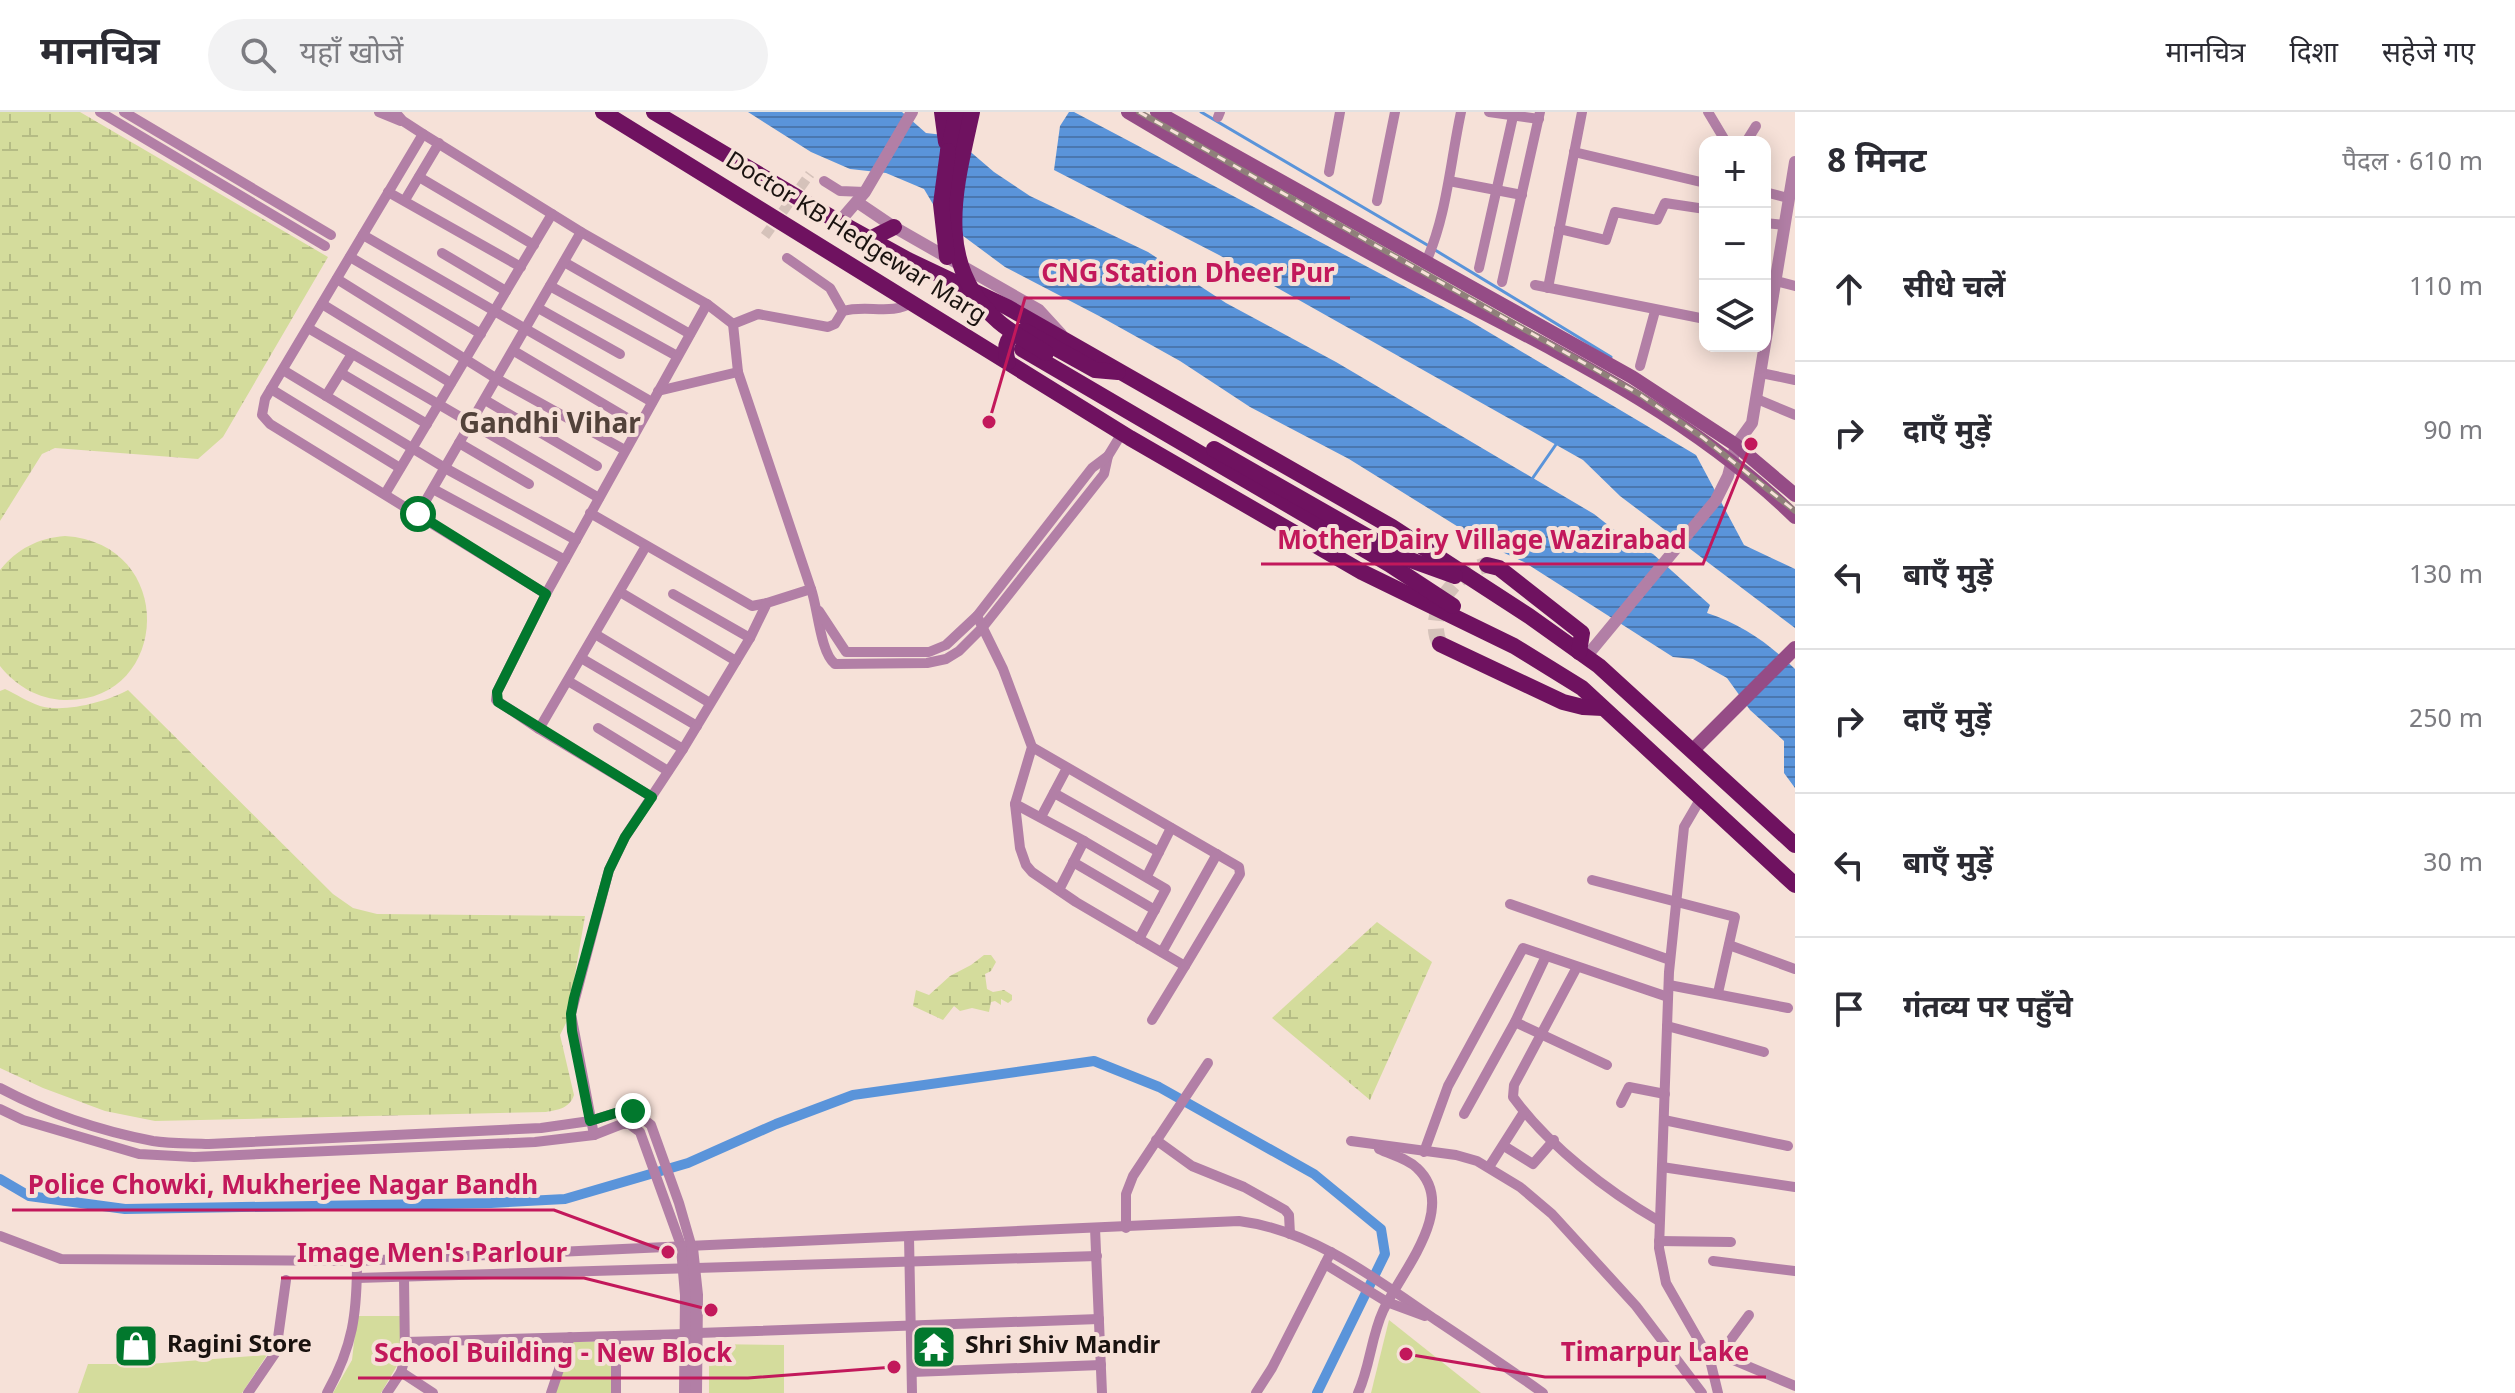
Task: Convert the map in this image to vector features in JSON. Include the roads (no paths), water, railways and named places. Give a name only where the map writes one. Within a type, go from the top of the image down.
[{"type":"highway","name":"Doctor KB Hedgewar Marg","points":[[603,112],[1122,433],[1362,572],[1514,646],[1582,688],[1795,885]]},
{"type":"highway","name":"Doctor KB Hedgewar Marg","points":[[654,112],[839,222],[908,260],[1007,307],[1392,527],[1582,654],[1693,750],[1795,845]]},
{"type":"highway","points":[[942,112],[948,151]]},
{"type":"highway","points":[[957,112],[941,204],[946,254],[954,278],[984,320],[1022,349],[1370,545],[1481,585]]},
{"type":"highway","points":[[972,112],[956,186],[953,224],[958,260],[970,286],[1000,322],[1046,353],[1370,545],[1514,646]]},
{"type":"highway","points":[[870,239],[894,227]]},
{"type":"highway","points":[[1008,362],[1006,343],[1011,335],[1025,331],[1095,370],[1125,373]]},
{"type":"highway","points":[[1487,565],[1499,568],[1582,633],[1582,654]]},
{"type":"highway","points":[[1440,644],[1563,702],[1603,708]]},
{"type":"main road","points":[[1128,112],[1340,237],[1624,390],[1732,463],[1795,517]]},
{"type":"main road","points":[[1157,112],[1430,254],[1632,377],[1736,445],[1795,495]]},
{"type":"main road","points":[[1693,750],[1795,648]]},
{"type":"street","points":[[100,112],[325,246]]},
{"type":"street","points":[[124,112],[331,235]]},
{"type":"street","points":[[379,112],[403,121],[581,232],[707,304],[733,324],[738,372],[819,610],[828,655],[835,664],[927,663],[946,659],[959,651],[983,627],[1104,474],[1108,456],[1122,433]]},
{"type":"street","points":[[395,112],[403,121]]},
{"type":"street","points":[[839,222],[861,197],[912,112]]},
{"type":"street","points":[[1329,172],[1340,112]]},
{"type":"street","points":[[1377,201],[1395,112]]},
{"type":"street","points":[[1430,254],[1449,181],[1461,112]]},
{"type":"street","points":[[1489,112],[1540,116],[1502,282]]},
{"type":"street","points":[[1548,288],[1582,112]]},
{"type":"street","points":[[1708,112],[1722,136]]},
{"type":"street","points":[[1479,268],[1513,114]]},
{"type":"street","points":[[1750,136],[1756,126]]},
{"type":"street","points":[[423,134],[271,389],[262,407],[262,415],[270,424],[546,594]]},
{"type":"street","points":[[405,200],[439,143]]},
{"type":"street","points":[[1574,152],[1699,182]]},
{"type":"street","points":[[1771,306],[1795,162]]},
{"type":"street","points":[[419,177],[534,245]]},
{"type":"street","points":[[824,181],[840,191],[861,197],[894,227],[1039,310],[1067,341]]},
{"type":"street","points":[[1449,181],[1522,195]]},
{"type":"street","points":[[388,192],[521,267]]},
{"type":"street","points":[[1771,194],[1788,198]]},
{"type":"street","points":[[1559,229],[1606,240],[1615,212],[1657,220],[1665,203],[1699,208]]},
{"type":"street","points":[[385,494],[552,214]]},
{"type":"street","points":[[1771,224],[1784,225]]},
{"type":"street","points":[[418,514],[581,232]]},
{"type":"street","points":[[363,235],[526,329],[655,396],[738,372]]},
{"type":"street","points":[[442,253],[506,291]]},
{"type":"street","points":[[350,257],[481,334]]},
{"type":"street","points":[[787,258],[830,288],[843,311]]},
{"type":"street","points":[[564,262],[690,334]]},
{"type":"street","points":[[337,279],[497,379],[625,450]]},
{"type":"street","points":[[1776,281],[1795,286]]},
{"type":"street","points":[[1535,285],[1699,318]]},
{"type":"street","points":[[550,286],[677,356]]},
{"type":"street","points":[[733,324],[758,314],[828,327],[835,324],[843,311],[900,309],[913,302]]},
{"type":"street","points":[[322,304],[451,383]]},
{"type":"street","points":[[652,797],[539,729],[498,702],[496,696],[546,594],[707,304]]},
{"type":"street","points":[[538,308],[620,354]]},
{"type":"street","points":[[1640,366],[1655,311]]},
{"type":"street","points":[[308,328],[599,498]]},
{"type":"street","points":[[514,351],[639,425]]},
{"type":"street","points":[[1582,654],[1604,636],[1716,500],[1736,445],[1749,429],[1763,352]]},
{"type":"street","points":[[326,396],[352,354]]},
{"type":"street","points":[[283,370],[445,468],[576,540]]},
{"type":"street","points":[[341,373],[427,424]]},
{"type":"street","points":[[1761,373],[1795,380]]},
{"type":"street","points":[[271,389],[400,468]]},
{"type":"street","points":[[1757,399],[1795,415]]},
{"type":"street","points":[[485,400],[597,466]]},
{"type":"street","points":[[459,443],[529,484]]},
{"type":"street","points":[[819,610],[842,650],[852,654],[929,652],[946,645],[977,616],[1092,468],[1108,456]]},
{"type":"street","points":[[433,489],[565,560]]},
{"type":"street","points":[[590,513],[752,606],[811,589]]},
{"type":"street","points":[[539,729],[646,546]]},
{"type":"street","points":[[620,592],[736,661]]},
{"type":"street","points":[[673,594],[750,638]]},
{"type":"street","points":[[594,1135],[571,1014],[609,870],[625,837],[750,638],[767,603]]},
{"type":"street","points":[[977,616],[1003,669],[1032,747],[1015,804],[1020,848],[1026,865],[1059,890],[1185,966]]},
{"type":"street","points":[[595,634],[710,703]]},
{"type":"street","points":[[581,658],[697,726]]},
{"type":"street","points":[[568,681],[683,749]]},
{"type":"street","points":[[598,728],[668,771]]},
{"type":"street","points":[[1032,747],[1239,867],[1240,874],[1152,1020]]},
{"type":"street","points":[[1041,817],[1067,768]]},
{"type":"street","points":[[1054,793],[1159,852]]},
{"type":"street","points":[[1701,798],[1684,827],[1670,960],[1659,1241],[1666,1283],[1714,1358],[1718,1393]]},
{"type":"street","points":[[1015,804],[1166,889],[1139,939]]},
{"type":"street","points":[[1147,876],[1171,828]]},
{"type":"street","points":[[1059,890],[1084,841]]},
{"type":"street","points":[[1162,952],[1217,854]]},
{"type":"street","points":[[1073,862],[1155,910]]},
{"type":"street","points":[[1592,880],[1735,917],[1718,993]]},
{"type":"street","points":[[1510,904],[1670,960]]},
{"type":"street","points":[[1729,945],[1795,969]]},
{"type":"street","points":[[1424,1152],[1448,1086],[1518,952],[1526,948],[1577,967],[1668,991],[1718,993],[1788,1008]]},
{"type":"street","points":[[1464,1114],[1515,1022],[1546,956]]},
{"type":"street","points":[[1577,967],[1513,1090],[1513,1097],[1566,1153],[1628,1203],[1659,1221]]},
{"type":"street","points":[[1515,1022],[1607,1065]]},
{"type":"street","points":[[1667,1026],[1764,1052]]},
{"type":"street","points":[[1126,1228],[1129,1184],[1208,1063]]},
{"type":"street","points":[[1621,1103],[1629,1087],[1665,1094]]},
{"type":"street","points":[[0,1088],[41,1108],[94,1125],[155,1141],[209,1144],[541,1128],[590,1121],[627,1110],[637,1112],[651,1125],[677,1196],[690,1268],[696,1393]]},
{"type":"street","points":[[0,1109],[23,1120],[102,1145],[139,1154],[180,1156],[535,1142],[594,1135],[629,1124],[641,1136],[687,1248]]},
{"type":"street","points":[[1489,1167],[1524,1112]]},
{"type":"street","points":[[1664,1120],[1788,1146]]},
{"type":"street","points":[[641,1136],[651,1125]]},
{"type":"street","points":[[1157,1138],[1192,1166],[1244,1187],[1285,1210],[1289,1215],[1290,1234]]},
{"type":"street","points":[[1504,1146],[1533,1164],[1554,1140]]},
{"type":"street","points":[[1351,1141],[1456,1155],[1489,1167],[1520,1187],[1552,1214],[1636,1306],[1702,1393]]},
{"type":"street","points":[[1358,1393],[1384,1300],[1394,1291],[1419,1248],[1431,1214],[1429,1185],[1416,1166],[1375,1145]]},
{"type":"street","points":[[1662,1167],[1795,1187]]},
{"type":"street","points":[[0,1236],[61,1259],[357,1261],[1126,1228],[1205,1220],[1239,1221],[1290,1234],[1349,1262],[1543,1393]]},
{"type":"street","points":[[1095,1228],[1102,1393]]},
{"type":"street","points":[[909,1237],[912,1393]]},
{"type":"street","points":[[1659,1241],[1731,1242]]},
{"type":"street","points":[[1256,1393],[1331,1252]]},
{"type":"street","points":[[357,1278],[1097,1256]]},
{"type":"street","points":[[327,1393],[350,1344],[357,1261]]},
{"type":"street","points":[[1713,1261],[1795,1271]]},
{"type":"street","points":[[1325,1264],[1384,1300],[1415,1314],[1432,1317]]},
{"type":"street","points":[[387,1393],[407,1358],[404,1277]]},
{"type":"street","points":[[248,1393],[276,1352],[286,1280]]},
{"type":"street","points":[[1714,1358],[1749,1315]]},
{"type":"street","points":[[406,1342],[1099,1319]]},
{"type":"street","points":[[685,1393],[692,1333]]},
{"type":"street","points":[[616,1336],[616,1393]]},
{"type":"street","points":[[551,1393],[570,1337]]},
{"type":"street","points":[[1714,1358],[1732,1359],[1795,1386]]},
{"type":"street","points":[[912,1372],[1101,1365]]},
{"type":"street","points":[[401,1372],[433,1393]]},
{"type":"water","points":[[748,112],[902,112],[926,133],[952,136],[994,172],[1030,196],[1148,252],[1226,303],[1336,362],[1594,514],[1631,543],[1653,554],[1710,605],[1707,613],[1754,636],[1795,669],[1795,788],[1784,773],[1784,741],[1750,710],[1727,678],[1693,659],[1673,657],[1524,562],[1489,546],[1349,459],[1250,407],[1180,361],[1005,267],[943,221],[924,189],[886,173],[850,169],[811,152]]},
{"type":"water","points":[[1069,112],[1470,321],[1696,455],[1744,545],[1795,569],[1795,628],[1620,496],[1583,460],[1219,255],[1054,170],[1060,126]]},
{"type":"waterway","points":[[1201,112],[1429,246]]},
{"type":"waterway","points":[[1435,250],[1611,357]]},
{"type":"waterway","points":[[1532,479],[1557,443]]},
{"type":"waterway","points":[[0,1179],[29,1196],[125,1209],[565,1199],[688,1163],[776,1124],[853,1095],[1094,1061],[1159,1087],[1314,1174],[1381,1229],[1385,1254],[1317,1393]]},
{"type":"tunnel","points":[[765,236],[810,174]]},
{"type":"tunnel","points":[[1440,644],[1436,619],[1446,595],[1464,575],[1487,565]]},
{"type":"railway","points":[[1139,112],[1639,394],[1702,437],[1795,511]]},
{"type":"place","name":"CNG Station Dheer Pur","points":[[989,422]]},
{"type":"place","name":"Mother Dairy Village Wazirabad","points":[[1751,444]]},
{"type":"place","name":"Police Chowki, Mukherjee Nagar Bandh","points":[[668,1252]]},
{"type":"place","name":"Image Men's Parlour","points":[[711,1310]]},
{"type":"place","name":"Ragini Store","points":[[136,1346]]},
{"type":"place","name":"Shri Shiv Mandir","points":[[934,1347]]},
{"type":"place","name":"Timarpur Lake","points":[[1406,1354]]},
{"type":"place","name":"School Building - New Block","points":[[894,1367]]},
{"type":"district","name":"Gandhi Vihar","points":[[550,426]]}]
